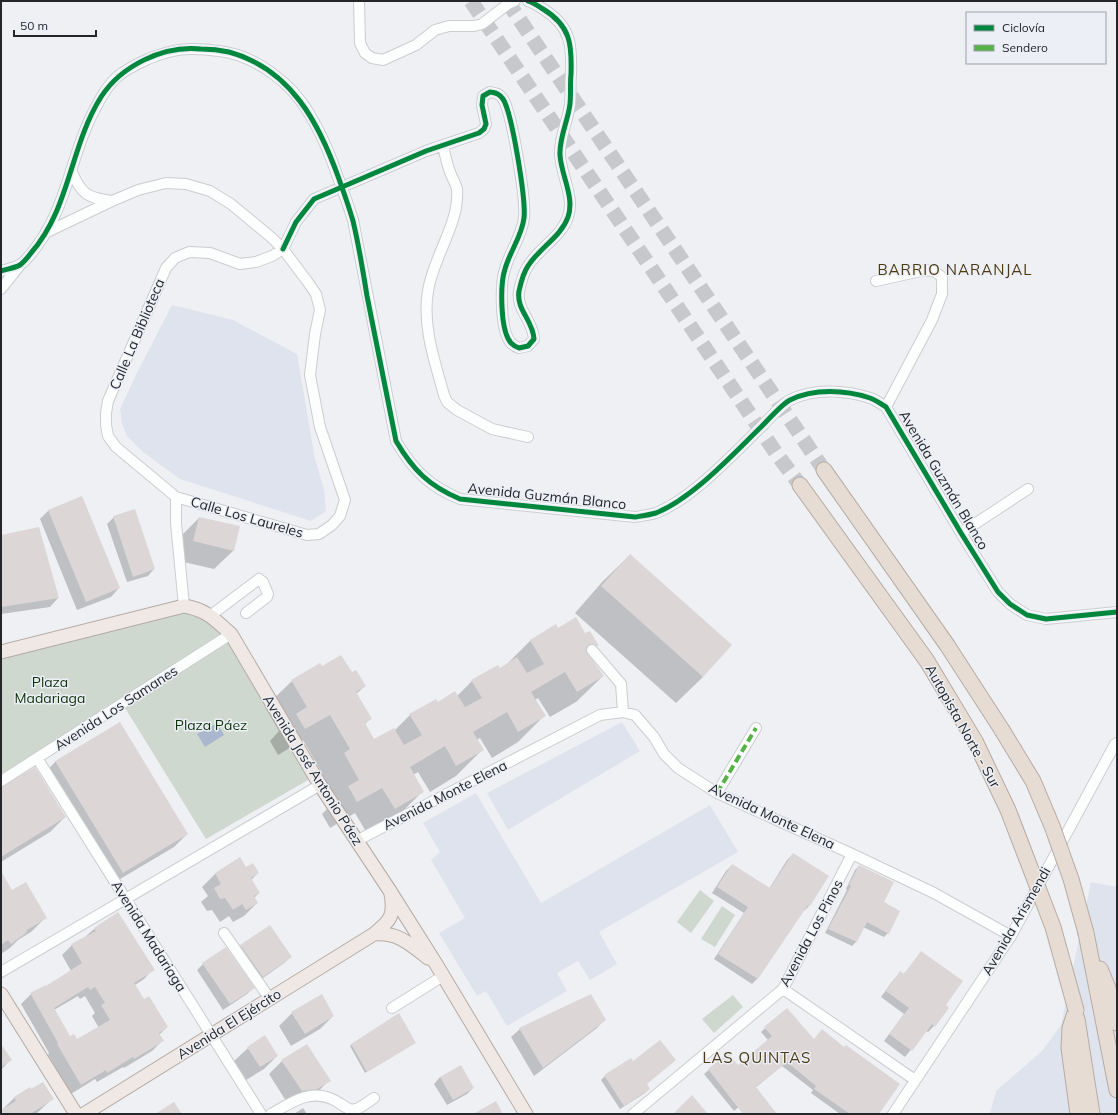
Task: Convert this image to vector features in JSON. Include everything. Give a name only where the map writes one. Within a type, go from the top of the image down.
[{"type":"highway","name":"Autopista Norte - Sur","points":[[824,470],[947,645],[1033,781],[1052,826],[1071,879],[1086,933],[1117,1090]]},
{"type":"highway","name":"Autopista Norte - Sur","points":[[800,485],[927,661],[974,741],[1008,810],[1053,927],[1076,1010],[1092,1114]]},
{"type":"highway","points":[[1086,933],[1108,988],[1117,1023]]},
{"type":"highway","points":[[1076,1010],[1070,1028],[1069,1048],[1078,1114]]},
{"type":"main road","name":"Avenida José Antonio Páez","points":[[184,606],[198,609],[210,616],[231,634],[320,785],[436,964],[526,1114]]},
{"type":"main road","points":[[1,652],[184,606]]},
{"type":"main road","name":"Avenida El Ejército","points":[[84,1114],[385,926],[393,912],[390,891]]},
{"type":"main road","points":[[374,934],[393,934],[401,938],[436,964]]},
{"type":"main road","points":[[1,994],[76,1114]]},
{"type":"street","points":[[359,1],[360,43],[365,53],[372,58],[383,60],[416,45],[434,30],[449,26],[474,26],[482,24],[508,4],[515,1]]},
{"type":"street","points":[[283,249],[296,222],[314,199],[426,151],[479,133],[484,129],[486,124],[482,105],[483,96],[490,92],[498,93],[503,99],[512,126],[524,205],[522,230],[504,270],[502,295],[503,319],[506,334],[512,344],[519,348],[528,346],[534,339],[534,330],[519,304],[522,276],[528,265],[565,225],[570,205],[560,154],[561,142],[570,105],[571,52],[569,36],[561,23],[549,12],[528,1]]},
{"type":"street","name":"Avenida Guzmán Blanco","points":[[1,271],[21,264],[47,232],[60,202],[89,119],[101,97],[117,78],[135,64],[158,55],[191,48],[228,52],[258,64],[274,74],[292,92],[309,113],[322,137],[353,220],[396,441],[406,458],[416,470],[429,482],[445,493],[460,499],[635,517],[654,513],[689,494],[789,400],[807,394],[832,392],[855,394],[872,399],[886,407],[998,592],[1010,604],[1027,616],[1046,619],[1117,612]]},
{"type":"street","points":[[443,146],[449,171],[457,188],[455,213],[428,290],[426,315],[428,332],[444,395],[447,402],[457,410],[492,429],[528,437]]},
{"type":"street","points":[[71,170],[84,193],[104,200],[112,201]]},
{"type":"street","name":"Calle Los Laureles","points":[[47,232],[138,190],[166,182],[192,186],[210,191],[231,204],[272,238],[283,249],[316,294],[320,310],[315,334],[310,375],[320,427],[345,500],[340,516],[332,525],[319,534],[307,535],[176,496]]},
{"type":"street","name":"Calle La Biblioteca","points":[[176,496],[116,447],[108,436],[106,413],[108,401],[166,268],[175,258],[189,252],[210,252],[240,264],[256,262],[272,256],[283,249]]},
{"type":"street","points":[[1,289],[21,264]]},
{"type":"street","points":[[876,281],[925,270],[934,271],[942,277],[942,294],[932,320],[886,407]]},
{"type":"street","points":[[961,533],[1028,489]]},
{"type":"street","points":[[176,496],[176,523],[184,606]]},
{"type":"street","points":[[210,616],[258,579],[261,580],[268,591],[267,597],[246,613]]},
{"type":"street","name":"Avenida Los Samanes","points":[[1,781],[231,634]]},
{"type":"street","points":[[592,650],[621,684],[623,712]]},
{"type":"street","name":"Avenida Monte Elena","points":[[356,841],[600,715],[623,712],[635,716],[654,737],[664,754],[678,768],[718,793],[934,893],[1011,936]]},
{"type":"street","points":[[718,793],[756,728]]},
{"type":"street","name":"Avenida Arismendi","points":[[893,1114],[1011,936],[1115,744],[1117,743]]},
{"type":"street","name":"Avenida Madariaga","points":[[38,758],[261,1114]]},
{"type":"street","points":[[1,972],[320,785]]},
{"type":"street","name":"Avenida Los Pinos","points":[[633,1114],[783,989],[852,854]]},
{"type":"street","points":[[224,933],[270,999]]},
{"type":"street","points":[[392,1008],[443,976]]},
{"type":"street","points":[[783,989],[915,1080]]},
{"type":"street","points":[[272,1114],[298,1098],[310,1096],[330,1098],[340,1102],[351,1110],[359,1108],[374,1098]]},
{"type":"shaded area","points":[[172,305],[233,320],[297,354],[315,459],[324,489],[326,511],[311,521],[180,479],[143,452],[127,436],[122,424],[120,409]]},
{"type":"shaded area","points":[[622,722],[640,751],[508,830],[487,793]]},
{"type":"shaded area","points":[[476,793],[541,903],[710,805],[738,852],[599,932],[617,964],[590,980],[578,961],[557,973],[567,991],[507,1026],[486,991],[477,996],[439,933],[465,918],[431,860],[440,852],[423,823]]},
{"type":"shaded area","points":[[1091,882],[1117,887],[1117,1114],[990,1114],[996,1091],[1042,1051],[1061,1025]]},
{"type":"green space","points":[[184,606],[231,634],[315,776],[206,839],[122,703],[1,781],[1,652]]},
{"type":"green space","points":[[700,890],[714,901],[691,933],[677,922]]},
{"type":"green space","points":[[722,906],[735,915],[715,947],[701,939]]},
{"type":"green space","points":[[733,995],[743,1007],[714,1033],[702,1019]]},
{"type":"water","points":[[217,723],[224,735],[205,747],[197,734]]},
{"type":"building","points":[[82,496],[120,588],[86,602],[48,510]]},
{"type":"building","points":[[135,509],[155,569],[133,577],[113,516]]},
{"type":"building","points":[[199,517],[240,526],[234,551],[193,541]]},
{"type":"building","points":[[39,527],[59,598],[1,607],[1,535]]},
{"type":"building","points":[[630,554],[732,645],[703,677],[601,586]]},
{"type":"building","points":[[576,617],[585,633],[590,631],[599,646],[590,644],[586,647],[586,651],[604,676],[577,692],[565,672],[531,692],[546,716],[518,732],[507,712],[473,732],[484,750],[456,766],[445,746],[410,767],[424,792],[395,809],[382,788],[357,802],[348,786],[359,780],[344,753],[350,749],[330,715],[305,729],[296,714],[307,707],[291,680],[320,663],[322,666],[341,655],[352,672],[356,670],[366,686],[356,692],[372,719],[365,723],[374,739],[394,728],[404,745],[422,735],[409,714],[436,699],[438,702],[455,691],[465,707],[482,698],[471,680],[498,665],[500,668],[517,657],[527,673],[544,664],[530,640],[556,624],[558,628]]},
{"type":"building","points":[[120,722],[188,834],[123,873],[55,761]]},
{"type":"building","points":[[35,767],[66,817],[1,857],[1,787]]},
{"type":"building","points":[[793,853],[829,876],[810,906],[808,905],[758,979],[718,954],[748,907],[717,887],[732,864],[770,888]]},
{"type":"building","points":[[240,857],[246,867],[253,863],[259,873],[251,878],[260,893],[254,896],[258,903],[246,910],[242,904],[233,910],[225,898],[220,899],[214,888],[221,884],[215,873]]},
{"type":"building","points":[[859,865],[894,882],[884,902],[900,911],[889,934],[867,922],[857,942],[828,929],[851,886],[849,885]]},
{"type":"building","points":[[1,871],[12,890],[26,882],[47,918],[27,930],[26,933],[11,944],[8,940],[1,945]]},
{"type":"building","points":[[118,912],[155,970],[134,983],[144,999],[149,996],[168,1027],[159,1033],[164,1041],[134,1059],[133,1057],[107,1073],[106,1070],[81,1085],[30,993],[46,986],[82,963],[71,944],[96,931],[94,928]],"holes":[[[88,987],[90,990],[95,987],[105,1003],[101,1005],[110,1020],[77,1039],[74,1034],[70,1036],[54,1008]]]},
{"type":"building","points":[[270,925],[292,957],[263,977],[240,945]]},
{"type":"building","points":[[226,947],[255,988],[230,1004],[202,963]]},
{"type":"building","points":[[921,951],[963,981],[946,1005],[949,1008],[935,1027],[932,1024],[912,1051],[889,1034],[909,1008],[886,991],[900,971],[904,974]]},
{"type":"building","points":[[322,994],[334,1016],[305,1034],[291,1012]]},
{"type":"building","points":[[591,994],[606,1020],[543,1068],[519,1028]]},
{"type":"building","points":[[787,1008],[814,1039],[822,1029],[844,1047],[846,1045],[900,1084],[879,1114],[850,1114],[814,1089],[816,1086],[787,1062],[756,1087],[777,1114],[743,1114],[708,1069],[728,1053],[738,1065],[772,1036],[764,1027]]},
{"type":"building","points":[[399,1013],[416,1043],[367,1072],[351,1044]]},
{"type":"building","points":[[265,1035],[278,1056],[260,1067],[247,1047]]},
{"type":"building","points":[[660,1040],[676,1060],[647,1084],[650,1089],[624,1106],[604,1075],[631,1058],[633,1061]]},
{"type":"building","points":[[1,1044],[12,1060],[1,1067]]},
{"type":"building","points":[[307,1044],[331,1081],[317,1089],[302,1091],[281,1060]]},
{"type":"building","points":[[461,1065],[474,1088],[453,1100],[440,1077]]},
{"type":"building","points":[[43,1082],[54,1099],[30,1114],[1,1114],[1,1110],[16,1101],[14,1097],[30,1087],[31,1089]]},
{"type":"building","points":[[692,1095],[708,1114],[673,1114]]},
{"type":"building","points":[[496,1101],[503,1114],[473,1114]]},
{"type":"building","points":[[174,1102],[182,1114],[155,1114]]},
{"type":"tunnel","points":[[471,1],[776,453],[800,485]]},
{"type":"tunnel","points":[[507,1],[824,470]]},
{"type":"marked path","points":[[717,793],[756,728]]},
{"type":"cycle path","points":[[283,249],[296,222],[314,199],[426,151],[479,133],[484,129],[486,124],[482,105],[483,96],[490,92],[497,94],[503,99],[507,107],[518,157],[524,208],[523,225],[507,262],[503,276],[503,318],[507,337],[511,343],[519,348],[528,346],[534,339],[531,326],[520,304],[519,291],[522,278],[526,269],[533,260],[565,224],[570,209],[569,194],[561,163],[560,149],[570,104],[571,64],[570,45],[564,29],[552,15],[536,4],[528,1]]},
{"type":"cycle path","points":[[1,271],[20,265],[44,236],[62,197],[82,136],[101,97],[109,86],[131,67],[158,54],[172,50],[204,49],[229,52],[251,60],[270,71],[286,85],[300,101],[322,138],[339,179],[353,221],[396,441],[416,469],[439,489],[460,499],[635,517],[653,514],[670,506],[698,487],[725,463],[779,408],[790,400],[799,396],[820,392],[851,393],[872,399],[886,407],[998,592],[1010,604],[1027,615],[1046,619],[1117,612]]},
{"type":"district","name":"BARRIO NARANJAL","points":[[955,269]]},
{"type":"district","name":"LAS QUINTAS","points":[[757,1057]]},
{"type":"park label","name":"Plaza Madariaga","points":[[50,690]]},
{"type":"park label","name":"Plaza Páez","points":[[211,725]]}]
